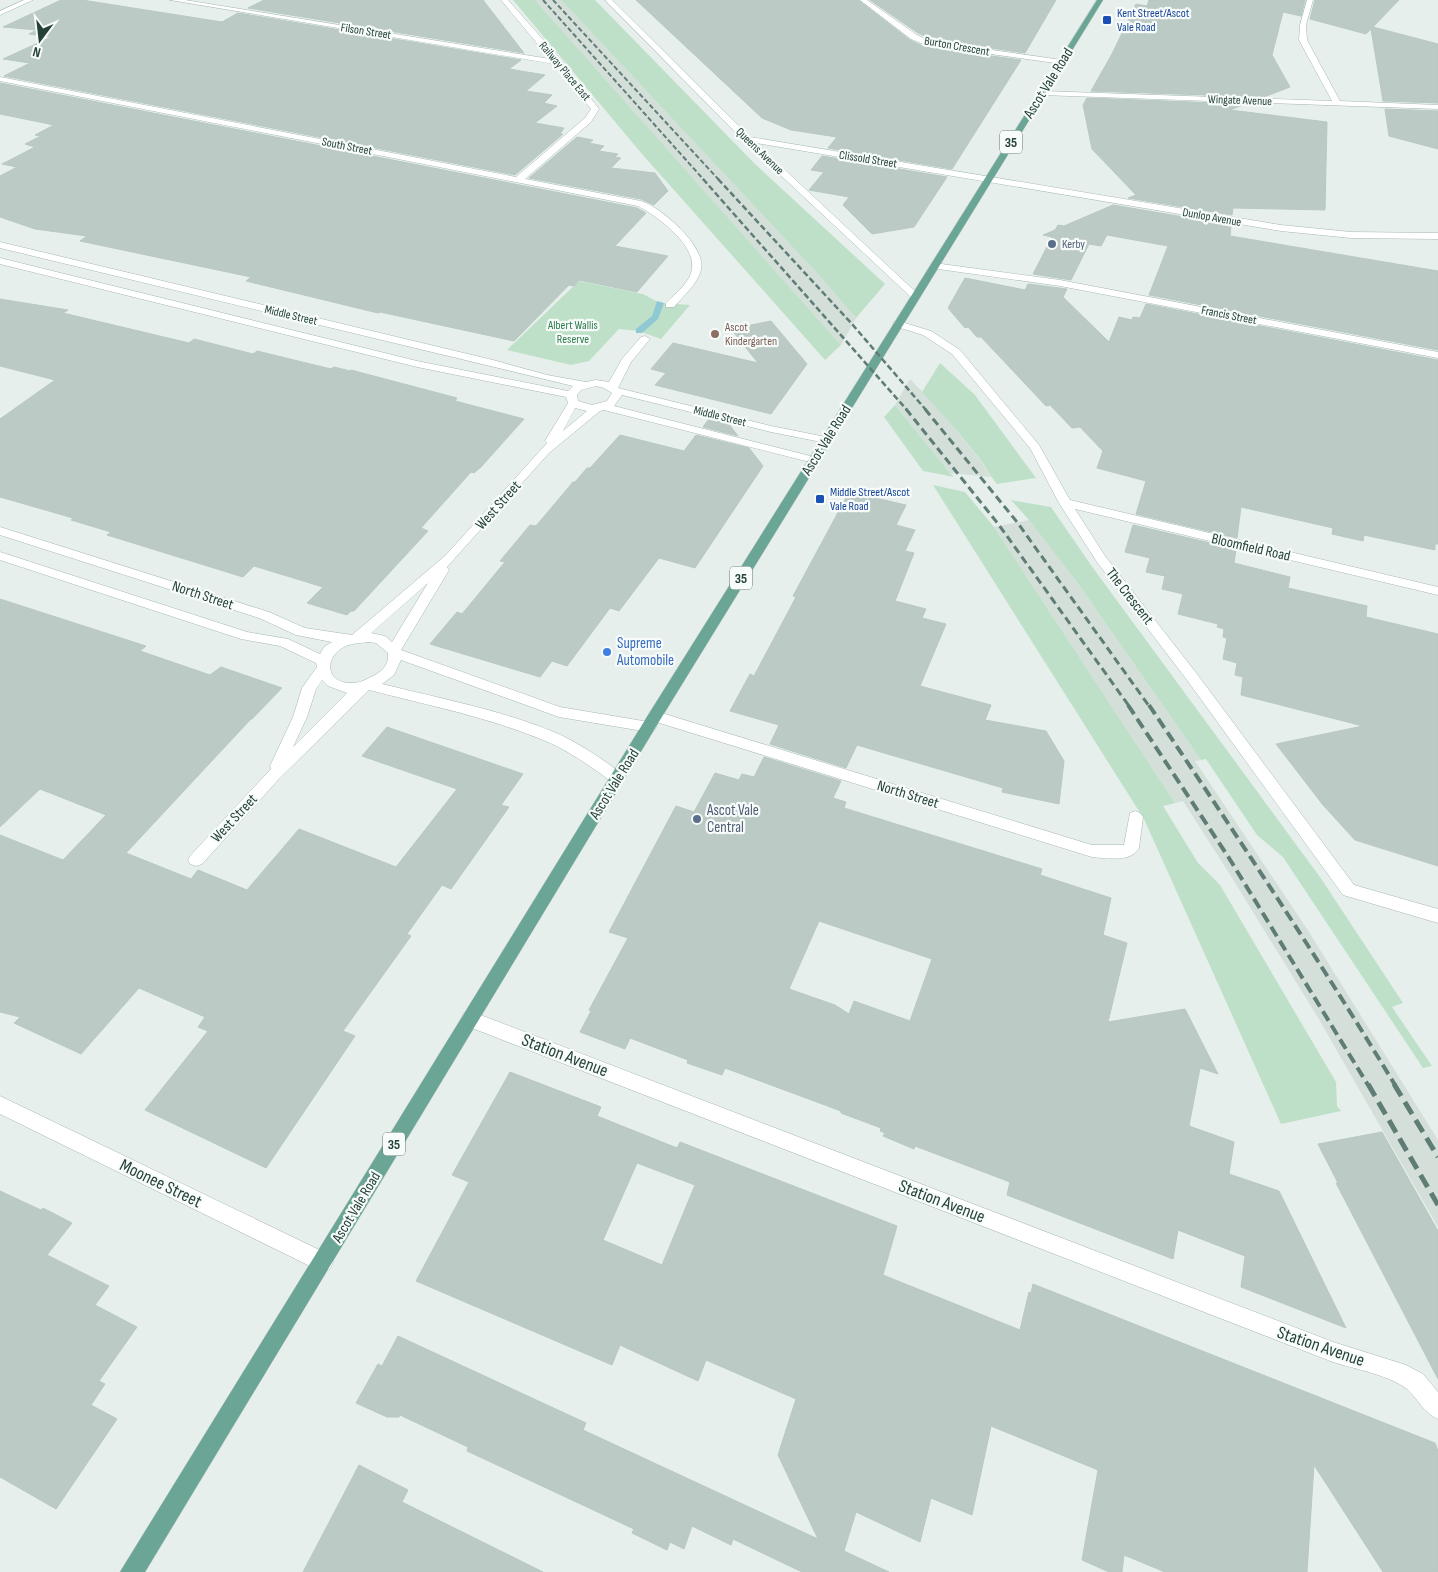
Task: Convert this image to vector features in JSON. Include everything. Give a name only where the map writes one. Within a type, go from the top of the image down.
[{"type":"main road","name":"Ascot Vale Road","points":[[132,1572],[652,721],[1100,0]]},
{"type":"street","points":[[0,12],[29,0]]},
{"type":"street","name":"Filson Street","points":[[173,0],[558,62]]},
{"type":"street","name":"Railway Place East","points":[[504,0],[558,62],[595,109],[593,114],[518,180]]},
{"type":"street","name":"Queens Avenue","points":[[608,0],[747,139],[915,296]]},
{"type":"street","name":"Burton Crescent","points":[[863,0],[914,36],[929,43],[1062,62]]},
{"type":"street","points":[[1310,0],[1303,25],[1303,40],[1337,103]]},
{"type":"street","name":"South Street","points":[[0,79],[641,204],[664,216],[692,251],[697,267],[688,285],[670,306]]},
{"type":"street","name":"Wingate Avenue","points":[[1042,94],[1438,107]]},
{"type":"street","name":"Clissold Street","points":[[747,139],[988,179]]},
{"type":"street","name":"Dunlop Avenue","points":[[988,179],[1281,228],[1351,235],[1438,236]]},
{"type":"street","name":"Middle Street","points":[[0,245],[583,385]]},
{"type":"street","name":"Francis Street","points":[[940,256],[1019,276],[1438,356]]},
{"type":"street","name":"Middle Street","points":[[0,261],[407,362],[572,399],[583,408],[600,408],[814,460]]},
{"type":"street","name":"Francis Street","points":[[934,266],[1019,276]]},
{"type":"street","name":"The Crescent","points":[[898,324],[927,333],[956,352],[1035,446],[1065,503],[1101,559],[1192,677],[1348,890],[1438,916]]},
{"type":"street","points":[[583,385],[596,383],[626,361],[645,339]]},
{"type":"street","points":[[613,388],[626,361]]},
{"type":"street","name":"Middle Street","points":[[596,383],[771,429],[826,440]]},
{"type":"street","name":"West Street","points":[[545,451],[577,388],[583,385]]},
{"type":"street","name":"West Street","points":[[353,639],[450,558],[545,451],[600,408],[614,401],[617,393],[613,388]]},
{"type":"street","name":"Bloomfield Road","points":[[1065,503],[1438,590]]},
{"type":"street","name":"North Street","points":[[0,530],[264,614],[301,632],[353,639]]},
{"type":"street","points":[[35,568],[57,549]]},
{"type":"street","name":"North Street","points":[[0,556],[246,636],[283,642],[322,665]]},
{"type":"street","name":"West Street","points":[[394,652],[450,558]]},
{"type":"street","points":[[366,685],[378,680],[392,668],[394,652],[380,639],[353,639],[332,648],[322,665],[325,677],[331,683],[340,686],[366,685],[467,709],[548,736],[590,758],[618,778]]},
{"type":"street","name":"North Street","points":[[394,652],[559,712],[652,721],[1092,851],[1124,852],[1131,848],[1136,817]]},
{"type":"street","name":"West Street","points":[[272,777],[300,717],[309,688],[322,665]]},
{"type":"street","name":"West Street","points":[[196,860],[272,777],[366,685]]},
{"type":"street","name":"Station Avenue","points":[[470,1019],[1324,1349],[1399,1372],[1414,1382],[1438,1408]]},
{"type":"street","name":"Moonee Street","points":[[0,1105],[323,1262]]},
{"type":"shaded area","points":[[535,0],[561,0],[817,273],[856,318],[841,345]]},
{"type":"shaded area","points":[[910,379],[940,410],[980,460],[991,477],[950,473],[895,405]]},
{"type":"shaded area","points":[[1029,520],[1079,585],[1201,760],[1195,761],[1309,932],[1438,1140],[1438,1227],[1317,1016],[1229,873],[1183,801],[1175,803],[994,527]]},
{"type":"green space","points":[[513,0],[535,0],[841,345],[825,360],[642,154]]},
{"type":"green space","points":[[561,0],[595,0],[755,164],[885,284],[856,318],[817,273]]},
{"type":"green space","name":"Albert Wallis Reserve","points":[[579,281],[643,294],[660,303],[690,305],[661,339],[639,331],[619,329],[589,361],[571,365],[507,350]]},
{"type":"green space","points":[[940,363],[975,395],[1036,478],[997,484],[979,458],[922,392]]},
{"type":"green space","points":[[895,405],[954,477],[923,471],[884,417]]},
{"type":"green space","points":[[933,485],[965,492],[994,527],[1175,803],[1163,806],[1198,863],[1220,885],[1336,1082],[1337,1106],[1341,1111],[1281,1124],[1144,819]]},
{"type":"green space","points":[[1011,500],[1051,507],[1093,568],[1320,877],[1403,1003],[1392,1007],[1432,1066],[1423,1068],[1283,857],[1257,835],[1206,759],[1201,760],[1079,585],[1029,520]]},
{"type":"building","points":[[61,0],[82,0],[222,22],[238,13],[521,60],[509,69],[545,75],[526,91],[552,95],[544,103],[557,106],[535,123],[564,128],[560,134],[563,134],[515,175],[4,76],[30,63],[3,59],[51,37],[29,34],[37,30],[3,27]]},
{"type":"building","points":[[264,0],[483,0],[524,53],[248,8]]},
{"type":"building","points":[[636,0],[858,0],[910,40],[925,47],[1021,60],[952,169],[828,148],[837,137],[791,130],[762,118]]},
{"type":"building","points":[[870,0],[1056,0],[1025,53],[931,39],[918,33]]},
{"type":"building","points":[[1149,0],[1305,0],[1301,16],[1283,12],[1272,55],[1290,87],[1264,97],[1091,91],[1112,54],[1136,4],[1147,6]]},
{"type":"building","points":[[1315,0],[1399,0],[1373,27],[1438,44],[1438,103],[1383,101],[1371,29],[1366,34],[1310,19]]},
{"type":"building","points":[[0,83],[637,208],[646,213],[615,246],[668,256],[637,292],[579,280],[574,286],[569,285],[514,341],[378,313],[246,281],[251,277],[80,241],[87,236],[35,229],[0,217],[0,176],[17,167],[2,164],[35,147],[25,144],[41,136],[35,135],[54,125],[0,114]]},
{"type":"building","points":[[1087,98],[1245,104],[1230,110],[1327,122],[1325,210],[1233,208],[1232,215],[1128,198],[1136,195],[1092,149],[1083,105]]},
{"type":"building","points":[[1385,109],[1438,111],[1438,149],[1389,136]]},
{"type":"building","points":[[577,137],[593,140],[589,143],[604,146],[599,151],[618,154],[615,157],[621,158],[611,168],[655,173],[668,191],[654,205],[641,199],[529,178]]},
{"type":"building","points":[[822,156],[947,177],[914,227],[872,234],[843,205],[849,197],[809,190],[824,172],[811,170]]},
{"type":"building","points":[[1113,205],[1231,225],[1230,236],[1438,271],[1438,350],[1149,295],[1168,246],[1107,235],[1101,246],[1089,244],[1071,280],[1033,274],[1052,237],[1043,235],[1055,230],[1058,225],[1064,226]]},
{"type":"building","points":[[965,278],[1025,290],[1028,284],[1067,289],[1063,297],[1109,342],[1119,317],[1132,320],[1133,317],[1140,318],[1146,304],[1438,360],[1438,544],[1435,544],[1435,550],[1364,535],[1363,541],[1332,534],[1333,528],[1241,507],[1237,538],[1136,514],[1146,481],[1097,468],[1103,451],[1080,427],[1072,428],[1050,405],[1046,406],[981,337],[977,337],[968,327],[965,328],[948,308]]},
{"type":"building","points":[[0,299],[68,310],[63,313],[189,343],[194,339],[253,354],[257,351],[331,369],[334,367],[351,370],[457,398],[455,401],[524,419],[481,467],[474,473],[471,472],[421,528],[428,531],[354,611],[347,615],[307,603],[323,587],[254,566],[243,577],[107,535],[111,532],[71,520],[73,518],[0,497],[0,419],[55,380],[0,366]]},
{"type":"building","points":[[771,321],[807,364],[771,414],[655,385],[666,373],[651,369],[673,343],[758,363],[731,329]]},
{"type":"building","points":[[709,419],[728,423],[738,436],[703,427]]},
{"type":"building","points":[[620,435],[684,451],[696,435],[749,448],[763,466],[695,568],[659,558],[619,611],[610,608],[567,666],[552,661],[540,677],[430,644],[457,612],[462,614],[505,562],[500,561],[530,525],[536,526],[573,482],[587,468],[590,468]]},
{"type":"building","points":[[849,492],[906,505],[896,525],[915,530],[905,551],[914,553],[895,601],[926,609],[922,618],[946,624],[920,686],[991,705],[985,720],[1046,731],[1064,761],[1059,804],[1002,792],[1003,788],[857,745],[846,768],[770,744],[779,725],[730,711],[750,674],[754,676],[796,597],[793,596]]},
{"type":"building","points":[[1133,525],[1236,549],[1234,563],[1290,577],[1288,588],[1367,606],[1366,617],[1438,634],[1438,866],[1355,840],[1323,805],[1276,744],[1363,726],[1241,695],[1243,677],[1235,675],[1237,663],[1223,659],[1227,638],[1223,637],[1224,629],[1217,627],[1218,624],[1178,614],[1183,594],[1162,589],[1165,576],[1146,572],[1150,558],[1125,552]]},
{"type":"building","points":[[0,599],[146,646],[140,651],[210,675],[221,667],[282,688],[126,853],[191,879],[198,870],[247,890],[299,829],[396,867],[457,789],[362,756],[387,727],[523,774],[501,805],[509,807],[451,889],[442,885],[407,934],[411,936],[343,1031],[355,1036],[266,1168],[145,1110],[208,1031],[198,1027],[205,1017],[139,988],[81,1054],[14,1023],[20,1017],[0,1012],[0,835],[63,860],[106,815],[40,789],[0,827]]},
{"type":"building","points":[[764,757],[841,781],[833,798],[846,802],[844,808],[1042,869],[1040,875],[1111,898],[1103,935],[1127,943],[1108,1022],[1185,1009],[1218,1074],[1200,1068],[1189,1126],[1234,1142],[1229,1174],[1279,1191],[1346,1328],[1241,1287],[1245,1256],[1178,1230],[1173,1259],[1007,1195],[1010,1182],[915,1146],[914,1149],[883,1136],[885,1133],[880,1131],[881,1128],[841,1113],[841,1111],[725,1068],[722,1075],[687,1063],[688,1060],[630,1038],[625,1049],[580,1032],[591,1011],[589,1010],[628,938],[609,932],[676,806],[694,812],[715,773],[739,780],[742,774],[754,777]],"holes":[[[819,921],[932,959],[910,1021],[854,1001],[849,1014],[835,1005],[789,989]]]},
{"type":"building","points":[[510,1072],[601,1107],[597,1116],[677,1148],[680,1142],[897,1226],[883,1275],[1020,1330],[1029,1292],[1031,1293],[1033,1284],[1435,1443],[1438,1451],[1438,1572],[1383,1572],[1314,1465],[1307,1572],[1165,1572],[1124,1555],[1122,1572],[1109,1572],[1082,1560],[1098,1470],[991,1426],[972,1515],[931,1498],[920,1542],[856,1512],[844,1551],[889,1572],[802,1572],[733,1539],[731,1545],[692,1526],[684,1549],[670,1542],[667,1550],[632,1533],[634,1529],[467,1451],[468,1447],[400,1415],[399,1417],[387,1417],[356,1403],[378,1364],[382,1366],[398,1336],[586,1423],[583,1430],[818,1539],[778,1455],[796,1399],[706,1360],[698,1381],[620,1345],[612,1365],[416,1281],[469,1182],[452,1175]],"holes":[[[637,1163],[695,1185],[662,1265],[603,1240]]]},
{"type":"building","points":[[1382,1132],[1438,1231],[1438,1379],[1336,1183],[1338,1183],[1318,1144]]},
{"type":"building","points":[[0,1191],[41,1210],[43,1208],[72,1223],[47,1255],[109,1286],[95,1305],[137,1327],[99,1381],[105,1384],[91,1405],[117,1419],[56,1509],[0,1477]]},
{"type":"building","points":[[359,1465],[408,1490],[402,1502],[543,1572],[303,1572]]},
{"type":"waterway","points":[[639,331],[655,317],[660,303]]},
{"type":"railway","points":[[543,0],[704,180]]},
{"type":"railway","points":[[553,0],[719,180]]},
{"type":"railway","points":[[703,179],[907,410]]},
{"type":"railway","points":[[718,179],[852,324],[926,410]]},
{"type":"railway","points":[[906,409],[999,525],[1129,706]]},
{"type":"railway","points":[[925,409],[1017,522],[1149,706]]},
{"type":"railway","points":[[1128,705],[1229,858],[1368,1085]]},
{"type":"railway","points":[[1149,705],[1305,941],[1395,1085]]},
{"type":"railway","points":[[1368,1084],[1438,1205]]},
{"type":"railway","points":[[1394,1084],[1438,1157]]},
{"type":"place","name":"Kent Street/Ascot Vale Road","points":[[1107,20]]},
{"type":"place","name":"Kerby","points":[[1052,244]]},
{"type":"place","name":"Ascot Kindergarten","points":[[715,334]]},
{"type":"place","name":"Middle Street/Ascot Vale Road","points":[[820,499]]},
{"type":"place","name":"Supreme Automobile","points":[[607,652]]},
{"type":"place","name":"Ascot Vale Central","points":[[697,819]]}]
